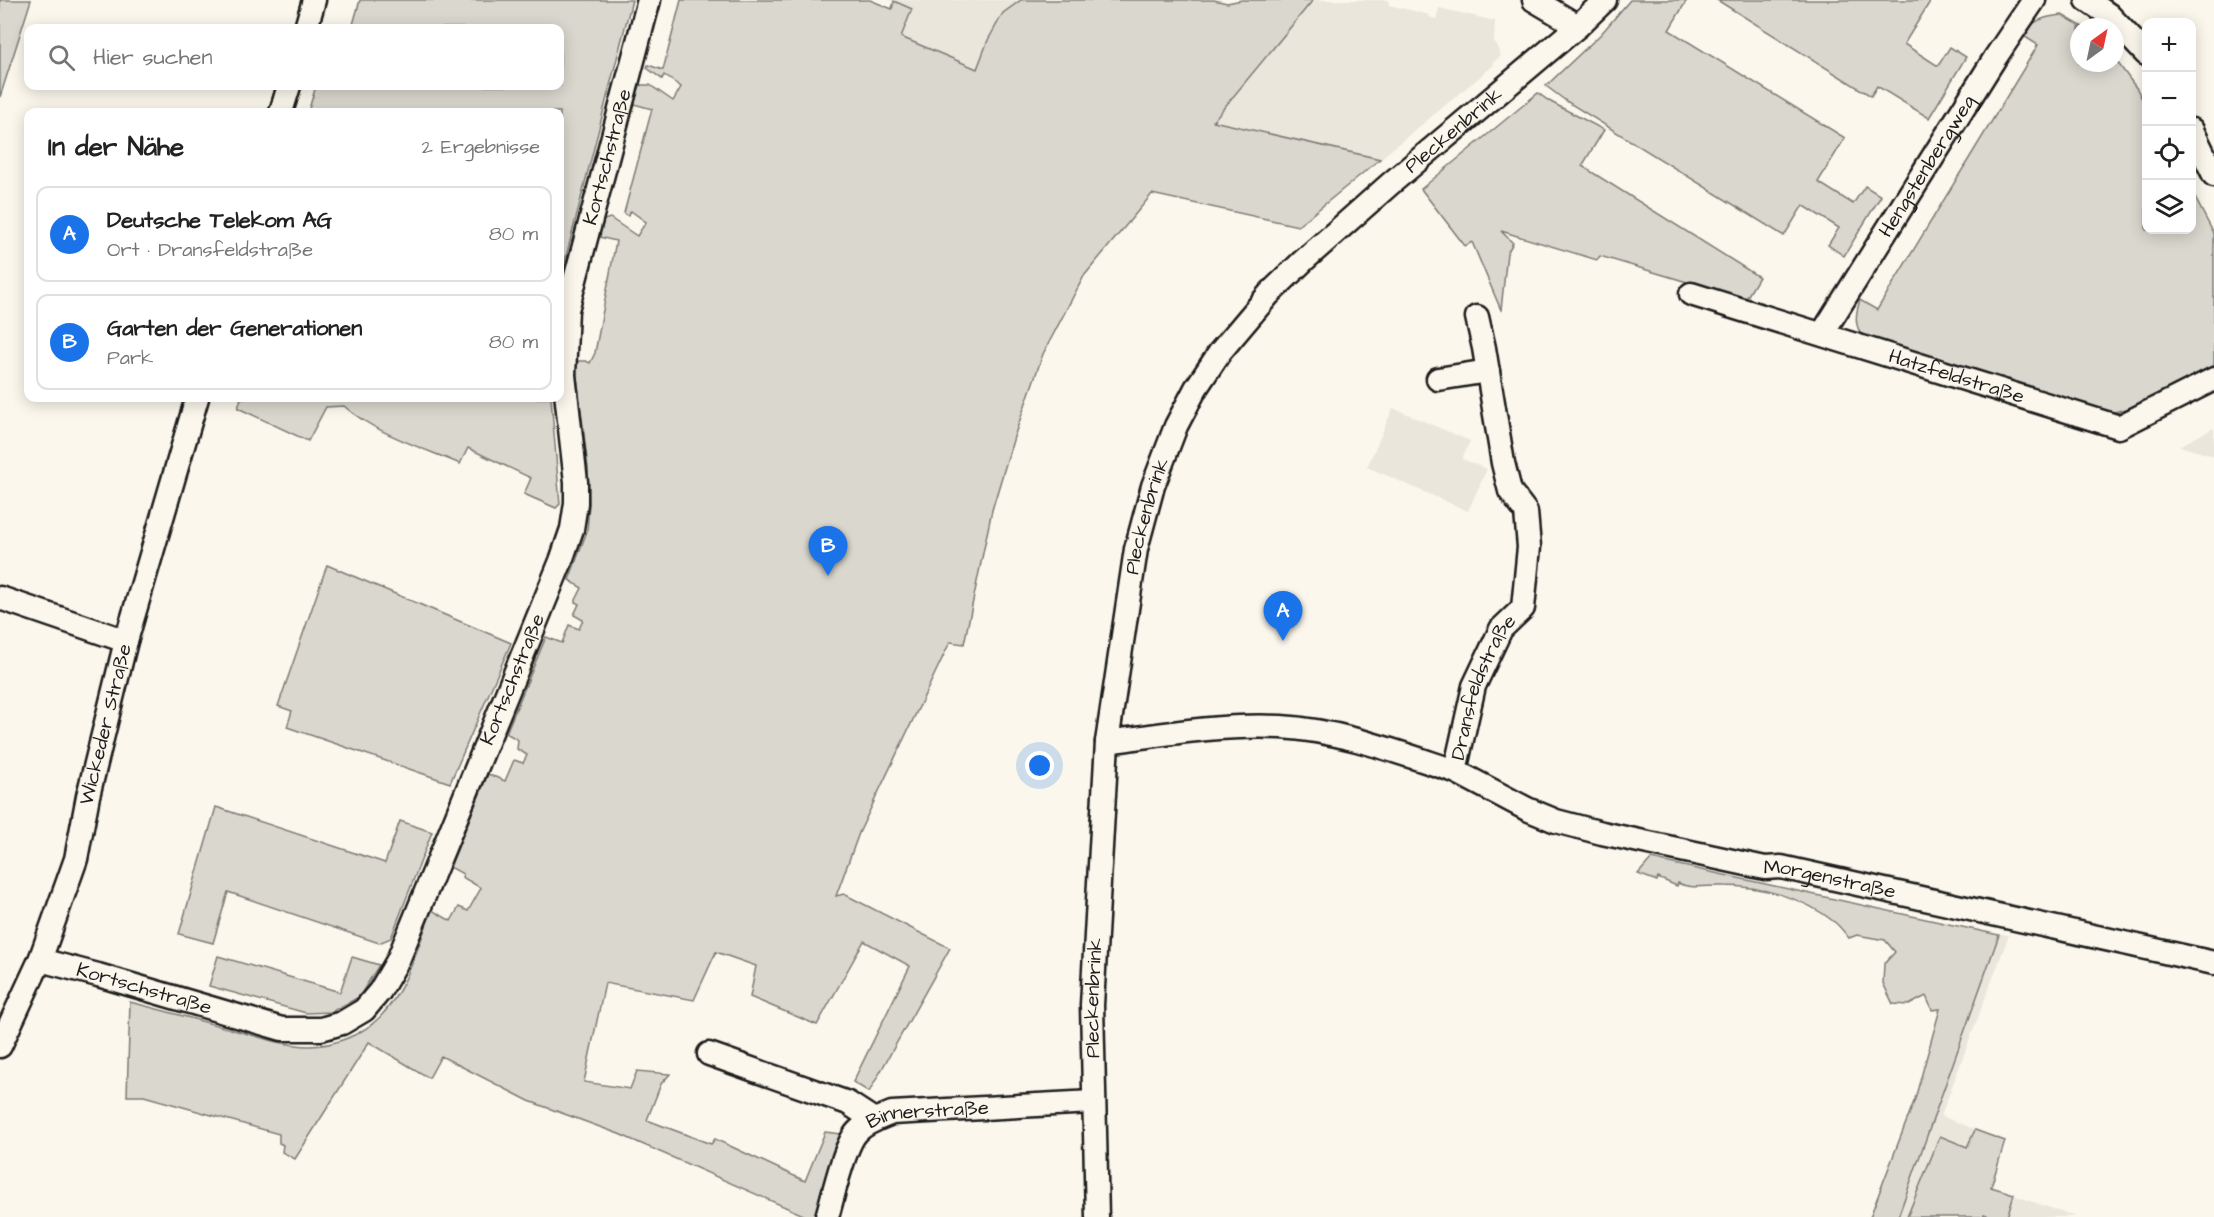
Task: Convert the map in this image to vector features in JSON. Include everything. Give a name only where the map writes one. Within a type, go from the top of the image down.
[{"type":"street","points":[[307,24],[314,0]]},
{"type":"street","name":"Kortschstraße","points":[[40,960],[108,977],[282,1029],[302,1031],[342,1023],[364,1010],[380,991],[398,960],[572,529],[576,482],[564,375],[567,310],[649,0]]},
{"type":"street","points":[[1534,0],[1578,26]]},
{"type":"street","name":"Pleckenbrink","points":[[1097,1217],[1092,1005],[1107,742],[1136,549],[1153,486],[1176,426],[1196,388],[1220,352],[1269,294],[1402,173],[1578,26],[1605,0]]},
{"type":"street","name":"Hengstenbergweg","points":[[1822,334],[1995,58],[2034,0]]},
{"type":"street","points":[[2087,0],[2109,15],[2142,50]]},
{"type":"street","points":[[282,108],[288,90]]},
{"type":"street","points":[[2196,138],[2214,175]]},
{"type":"street","name":"Hatzfeldstraße","points":[[1691,294],[2119,427],[2214,379]]},
{"type":"street","name":"Dransfeldstraße","points":[[1107,742],[1232,727],[1282,727],[1334,735],[1387,748],[1455,771],[1471,694],[1501,629],[1523,608],[1529,547],[1526,512],[1510,491],[1503,463],[1477,317]]},
{"type":"street","points":[[1438,379],[1488,371]]},
{"type":"street","name":"Wickeder Straße","points":[[0,1046],[40,960],[76,859],[88,796],[126,641],[196,402]]},
{"type":"street","points":[[0,598],[126,641]]},
{"type":"street","name":"Morgenstraße","points":[[1455,771],[1527,809],[1556,821],[1594,831],[1765,868],[1781,867],[2214,963]]},
{"type":"street","points":[[709,1054],[848,1103],[874,1120]]},
{"type":"street","name":"Binnerstraße","points":[[827,1217],[848,1149],[857,1132],[874,1120],[892,1113],[1093,1102]]},
{"type":"shaded area","points":[[0,0],[31,0],[0,97]]},
{"type":"shaded area","points":[[360,0],[632,0],[564,264],[564,108],[309,108],[315,90],[564,90],[564,24],[353,24]]},
{"type":"shaded area","points":[[681,0],[870,0],[892,9],[894,1],[912,9],[901,37],[977,69],[988,40],[1003,13],[1021,0],[1214,0],[1227,3],[1242,0],[1313,0],[1213,121],[1380,159],[1298,226],[1152,194],[1084,276],[1043,354],[1014,437],[992,510],[964,644],[950,642],[859,833],[836,896],[844,894],[950,948],[869,1092],[853,1082],[910,966],[864,941],[817,1025],[750,997],[756,966],[716,952],[694,1000],[605,983],[584,1082],[630,1089],[637,1071],[670,1074],[661,1084],[647,1120],[711,1144],[715,1139],[805,1181],[825,1132],[841,1134],[814,1217],[808,1217],[619,1134],[529,1101],[441,1056],[429,1078],[369,1042],[295,1159],[282,1152],[283,1145],[279,1143],[279,1134],[144,1096],[127,1096],[130,1002],[282,1043],[309,1046],[338,1042],[373,1023],[398,994],[432,910],[451,921],[459,907],[468,911],[481,888],[450,867],[488,774],[505,781],[514,760],[523,763],[527,755],[517,749],[518,740],[506,733],[546,637],[562,643],[569,625],[579,629],[583,620],[574,615],[579,604],[575,602],[582,588],[569,580],[587,531],[589,504],[588,468],[576,368],[578,361],[590,363],[595,353],[616,241],[599,237],[604,220],[610,218],[637,236],[646,222],[631,211],[628,216],[624,213],[652,109],[634,104],[640,85],[650,85],[673,101],[681,87],[664,75],[662,79],[647,68],[648,65],[663,70]]},
{"type":"shaded area","points":[[888,0],[1021,0],[1003,13],[988,40],[977,69],[901,37],[912,9]]},
{"type":"shaded area","points":[[1313,0],[1389,0],[1389,5],[1430,15],[1429,17],[1436,19],[1439,8],[1495,21],[1494,40],[1501,56],[1492,63],[1494,65],[1380,159],[1213,122]]},
{"type":"shaded area","points":[[1630,0],[1687,0],[1669,30],[1845,138],[1818,182],[1853,204],[1865,186],[1881,196],[1844,256],[1828,245],[1839,228],[1803,205],[1784,236],[1566,101],[1546,86],[1601,34]]},
{"type":"shaded area","points":[[1717,0],[1931,0],[1904,44],[1938,66],[1950,47],[1966,57],[1929,118],[1877,86],[1871,96]]},
{"type":"shaded area","points":[[2062,15],[2070,20],[2070,72],[2124,71],[2142,99],[2142,234],[2196,234],[2196,200],[2214,234],[2214,367],[2138,406],[2114,412],[2094,411],[1864,339],[1858,330],[1856,320],[1860,300],[1877,310],[2038,45],[2022,35],[2039,20]]},
{"type":"shaded area","points":[[1538,93],[1604,130],[1582,166],[1759,277],[1744,302],[1600,256],[1597,260],[1501,231],[1513,243],[1507,253],[1501,310],[1472,242],[1465,246],[1421,189]]},
{"type":"shaded area","points":[[240,402],[551,402],[560,504],[556,508],[524,494],[531,478],[468,448],[460,464],[384,432],[356,416],[344,406],[326,407],[308,441],[238,408]]},
{"type":"shaded area","points":[[1393,408],[1470,441],[1462,459],[1487,469],[1468,511],[1367,467]]},
{"type":"shaded area","points":[[2214,428],[2214,456],[2179,446],[2206,432]]},
{"type":"shaded area","points":[[327,565],[511,643],[450,783],[287,727],[292,711],[278,706]]},
{"type":"shaded area","points":[[216,807],[385,863],[400,821],[432,832],[391,938],[379,943],[228,892],[213,943],[179,934]]},
{"type":"shaded area","points":[[1651,859],[1999,935],[1898,1217],[1870,1217],[1915,1099],[1940,1009],[1932,1010],[1926,996],[1909,1005],[1893,1004],[1883,983],[1884,964],[1895,952],[1885,940],[1857,935],[1849,938],[1837,924],[1822,913],[1782,895],[1753,888],[1701,887],[1678,883],[1677,886],[1658,878],[1657,881],[1638,874]]},
{"type":"shaded area","points":[[1999,935],[2009,935],[1941,1116],[2005,1141],[1991,1187],[2076,1217],[1898,1217]]},
{"type":"shaded area","points":[[218,956],[340,992],[352,957],[379,965],[359,997],[331,1012],[306,1013],[209,986]]},
{"type":"shaded area","points":[[1975,1130],[2005,1141],[1991,1187],[2014,1194],[2007,1217],[1992,1217],[1984,1214],[1983,1217],[1907,1217],[1940,1136],[1967,1147]]},
{"type":"place","name":"Garten der Generationen","points":[[828,576]]},
{"type":"place","name":"Deutsche Telekom AG","points":[[1283,641]]}]
